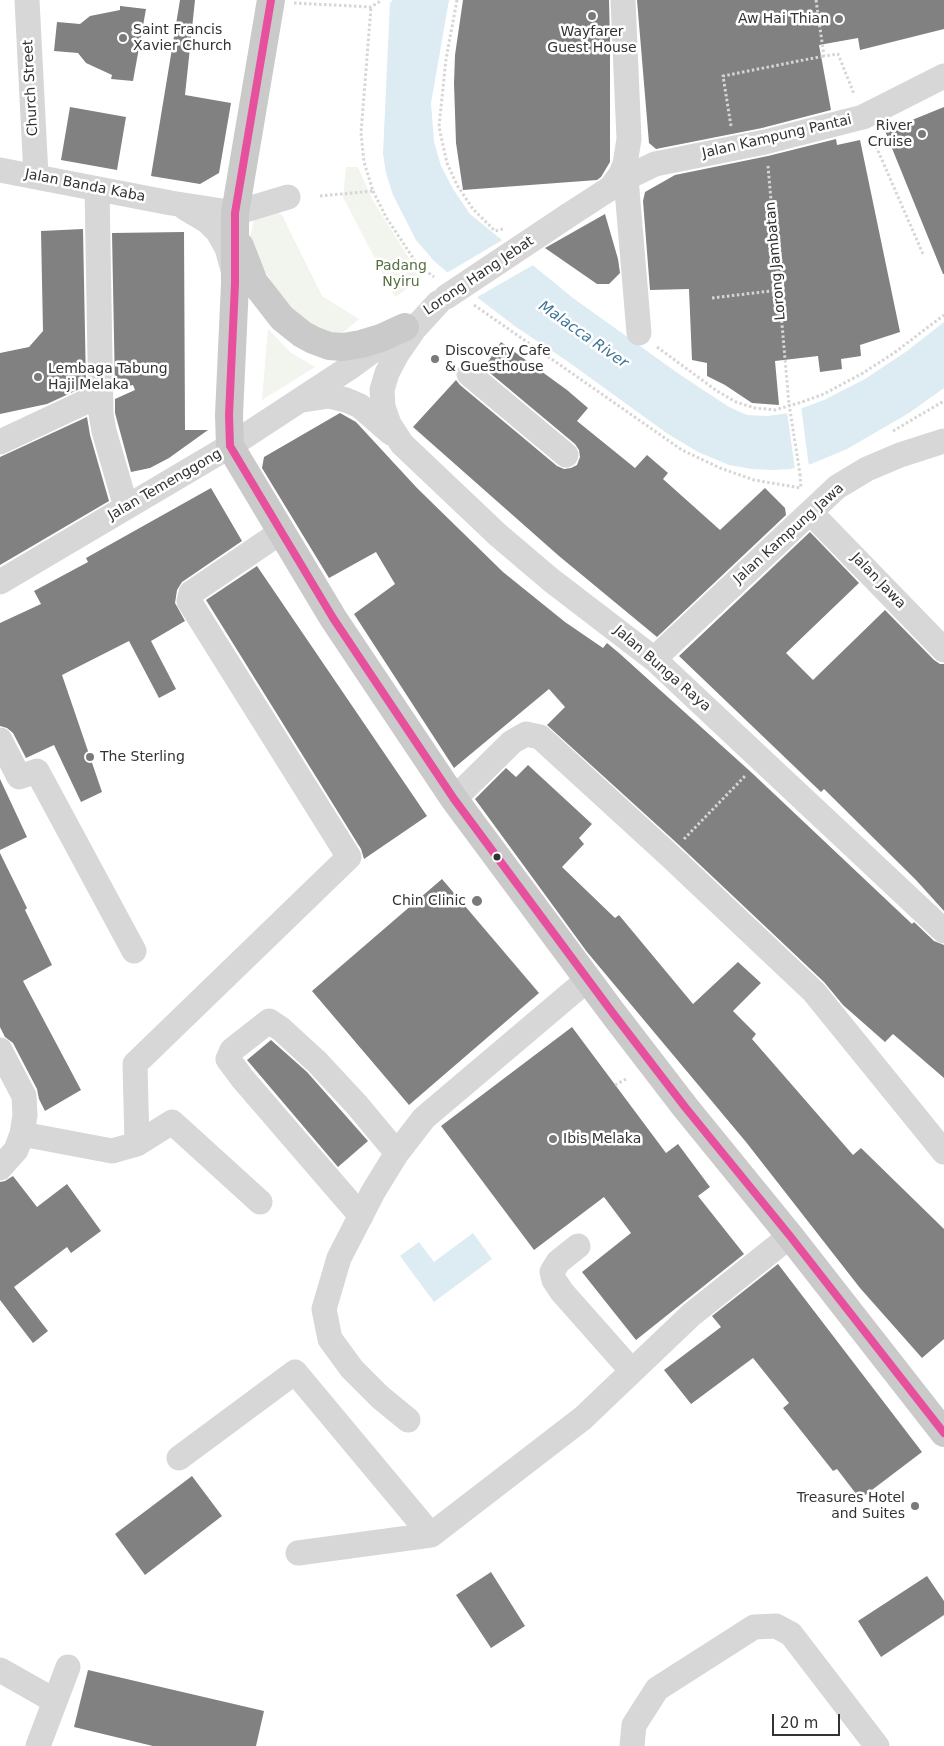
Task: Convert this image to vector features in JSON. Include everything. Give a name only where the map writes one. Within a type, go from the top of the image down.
[{"type":"main road","points":[[271,1],[235,219],[235,284],[229,415],[230,446],[334,618],[454,798],[587,980],[944,1433]]},
{"type":"main road","points":[[235,219],[242,255],[254,282],[282,318],[302,334],[329,346],[343,347],[381,338],[405,327]]},
{"type":"street","name":"Church Street","points":[[26,0],[36,176]]},
{"type":"street","points":[[623,0],[629,139],[625,164],[617,184],[639,333]]},
{"type":"street","name":"Jalan Kampung Pantai","points":[[617,184],[655,164],[765,142],[863,117],[944,76]]},
{"type":"street","points":[[629,139],[634,153],[639,160],[655,164]]},
{"type":"street","name":"Jalan Banda Kaba","points":[[0,170],[171,203],[235,219]]},
{"type":"street","name":"Lorong Hang Jebat","points":[[352,366],[405,327],[441,293],[617,184]]},
{"type":"street","points":[[97,189],[101,414],[104,431],[126,507]]},
{"type":"street","points":[[235,219],[288,196]]},
{"type":"street","name":"Jalan Banda Kaba","points":[[171,203],[192,211],[207,221],[218,232],[232,263],[235,284]]},
{"type":"street","name":"Jalan Bunga Raya","points":[[441,293],[397,354],[387,373],[382,390],[383,407],[389,424],[402,444],[498,535],[550,580],[654,659],[762,758],[944,931]]},
{"type":"street","name":"Jalan Temenggong","points":[[0,582],[230,446],[352,366]]},
{"type":"street","points":[[469,374],[566,455]]},
{"type":"street","points":[[0,442],[100,395]]},
{"type":"street","points":[[296,402],[328,396],[346,400],[360,406],[402,444]]},
{"type":"street","name":"Jalan Kampung Jawa","points":[[654,659],[837,487],[867,469],[900,455],[944,441]]},
{"type":"street","name":"Jalan Jawa","points":[[811,513],[944,650]]},
{"type":"street","points":[[137,1144],[135,1064],[349,857],[190,601],[191,593],[281,532]]},
{"type":"street","points":[[454,798],[512,742],[526,734],[540,738],[669,855],[814,992],[944,1152]]},
{"type":"street","points":[[0,740],[19,777],[37,771],[134,951]]},
{"type":"street","points":[[408,1420],[380,1398],[352,1370],[330,1339],[324,1309],[340,1258],[373,1192],[397,1153],[424,1118],[587,980]]},
{"type":"street","points":[[361,1216],[242,1078],[228,1059],[232,1050],[269,1020],[316,1062],[357,1105],[397,1153]]},
{"type":"street","points":[[0,1050],[24,1096],[25,1116],[22,1134],[16,1150],[0,1168]]},
{"type":"street","points":[[22,1134],[112,1151],[137,1144],[172,1122],[260,1202]]},
{"type":"street","points":[[298,1553],[431,1535],[583,1418],[691,1315],[790,1236]]},
{"type":"street","points":[[578,1246],[558,1262],[552,1272],[554,1280],[562,1292],[632,1372]]},
{"type":"street","points":[[179,1458],[295,1372],[431,1535]]},
{"type":"street","points":[[632,1746],[634,1725],[657,1689],[754,1627],[776,1626],[791,1634],[877,1746]]},
{"type":"street","points":[[38,1746],[68,1667]]},
{"type":"street","points":[[0,1670],[55,1701]]},
{"type":"path","points":[[271,1],[371,7],[382,0]]},
{"type":"path","points":[[457,0],[446,59],[439,127],[447,163],[457,185],[473,209],[495,231]]},
{"type":"path","points":[[816,0],[824,56]]},
{"type":"path","points":[[371,7],[361,133],[364,162],[373,191],[386,217],[417,264],[441,293]]},
{"type":"path","points":[[734,149],[723,76],[838,54],[863,117],[923,254]]},
{"type":"path","name":"Lorong Jambatan","points":[[765,142],[786,379],[801,488]]},
{"type":"path","points":[[320,196],[373,191]]},
{"type":"path","points":[[712,298],[779,290]]},
{"type":"path","points":[[471,303],[682,450],[720,468],[754,480],[801,488],[809,483]]},
{"type":"path","points":[[639,333],[680,366],[723,395],[736,402],[755,408],[775,410],[824,394],[863,373],[944,315]]},
{"type":"path","points":[[891,432],[944,401]]},
{"type":"path","points":[[669,855],[762,758]]},
{"type":"path","points":[[615,1085],[628,1078]]},
{"type":"green space","name":"Padang Nyiru","points":[[346,167],[358,167],[372,199],[422,279],[395,297],[343,197]]},
{"type":"green space","points":[[258,202],[282,215],[322,296],[359,319],[334,340],[308,328],[282,299],[260,263],[250,238]]},
{"type":"green space","points":[[268,329],[290,352],[315,367],[262,400]]},
{"type":"water","name":"Malacca River","points":[[393,0],[449,0],[431,103],[434,142],[441,166],[453,189],[470,214],[573,298],[679,374],[729,407],[747,415],[768,416],[789,413],[824,400],[865,379],[907,351],[944,322],[944,388],[909,413],[847,449],[811,464],[791,469],[752,469],[729,465],[698,452],[668,434],[567,361],[516,327],[434,261],[416,240],[393,195],[386,173],[383,154],[390,3]]},
{"type":"water","points":[[473,1233],[492,1259],[434,1302],[400,1256],[419,1242],[434,1262]]},
{"type":"pier","points":[[504,239],[535,264],[474,299],[445,274]]},
{"type":"pier","points":[[801,406],[809,467],[795,470],[787,411]]},
{"type":"building","points":[[180,0],[195,0],[185,95],[231,103],[219,173],[200,184],[151,176]]},
{"type":"building","points":[[463,0],[609,0],[610,162],[601,177],[597,180],[463,190],[456,143],[454,83],[455,55]]},
{"type":"building","points":[[637,0],[944,0],[944,29],[860,50],[858,38],[819,45],[831,110],[762,128],[656,149],[649,143]]},
{"type":"building","name":"Saint Francis Xavier Church","points":[[120,6],[146,9],[133,81],[111,79],[112,75],[86,63],[78,53],[54,51],[57,22],[80,24],[90,16],[120,10]]},
{"type":"building","points":[[70,107],[126,117],[117,170],[61,160]]},
{"type":"building","points":[[944,107],[944,274],[943,274],[885,131]]},
{"type":"building","points":[[836,139],[837,145],[860,140],[900,332],[860,345],[861,356],[841,359],[842,369],[820,372],[818,356],[775,361],[779,405],[752,403],[725,385],[707,376],[707,363],[692,360],[689,289],[650,290],[643,201],[645,192],[675,175],[768,156]]},
{"type":"building","points":[[605,214],[618,259],[620,273],[609,284],[597,284],[545,248]]},
{"type":"building","points":[[83,229],[86,386],[47,404],[0,414],[0,353],[29,347],[43,331],[41,231]]},
{"type":"building","points":[[184,232],[185,430],[208,430],[169,458],[150,468],[131,472],[115,413],[115,399],[135,390],[133,385],[115,389],[112,233]]},
{"type":"building","points":[[501,342],[567,390],[588,408],[577,421],[635,468],[647,455],[668,473],[663,479],[720,530],[765,488],[785,508],[786,515],[657,637],[559,556],[413,427],[456,380],[557,466],[564,469],[577,465],[580,457],[579,450],[575,444],[484,368]]},
{"type":"building","points":[[340,413],[356,422],[417,488],[503,572],[565,622],[603,648],[607,643],[619,653],[752,773],[912,924],[914,922],[934,941],[944,945],[944,1078],[893,1034],[885,1042],[843,1005],[824,982],[679,845],[547,725],[565,707],[549,689],[454,768],[354,614],[395,584],[376,552],[329,578],[262,468],[264,457]]},
{"type":"building","points":[[87,417],[90,435],[109,501],[0,565],[0,457]]},
{"type":"building","points":[[211,488],[242,541],[182,582],[177,590],[175,603],[185,621],[151,641],[176,689],[159,698],[129,641],[62,675],[102,792],[81,802],[54,745],[26,758],[13,733],[7,728],[0,726],[0,623],[41,604],[34,591],[88,562],[86,558]]},
{"type":"building","points":[[810,532],[859,583],[786,653],[813,680],[885,610],[934,660],[944,664],[944,911],[916,880],[824,789],[821,792],[679,656]]},
{"type":"building","points":[[257,566],[427,816],[364,859],[361,849],[206,600]]},
{"type":"building","points":[[528,765],[592,824],[579,838],[584,844],[562,867],[615,918],[619,915],[693,1004],[738,962],[761,983],[733,1011],[756,1034],[752,1039],[853,1155],[861,1148],[944,1229],[944,1339],[922,1358],[860,1288],[746,1142],[587,952],[475,799],[506,768],[516,777]]},
{"type":"building","points":[[0,779],[27,837],[0,850]]},
{"type":"building","points":[[0,853],[52,965],[23,981],[81,1090],[45,1111],[39,1099],[37,1089],[13,1043],[5,1037],[0,1027]]},
{"type":"building","points":[[442,879],[539,993],[409,1105],[312,991]]},
{"type":"building","name":"Ibis Melaka","points":[[572,1027],[666,1153],[678,1144],[710,1187],[698,1196],[744,1254],[636,1340],[582,1272],[631,1233],[604,1197],[534,1250],[441,1126]]},
{"type":"building","points":[[271,1040],[307,1072],[368,1141],[338,1167],[247,1060]]},
{"type":"building","points":[[13,1176],[37,1207],[67,1184],[101,1231],[71,1253],[67,1247],[14,1287],[48,1331],[33,1343],[0,1300],[0,1182]]},
{"type":"building","points":[[778,1264],[922,1452],[860,1499],[837,1469],[833,1471],[783,1408],[789,1403],[753,1358],[691,1404],[664,1370],[721,1327],[712,1316]]},
{"type":"building","points":[[192,1476],[222,1516],[145,1575],[115,1534]]},
{"type":"building","points":[[491,1572],[525,1626],[491,1648],[456,1595]]},
{"type":"building","points":[[927,1576],[944,1601],[944,1615],[881,1657],[858,1621]]},
{"type":"building","points":[[88,1670],[264,1711],[256,1746],[153,1746],[74,1727]]},
{"type":"transit line","points":[[271,0],[235,213],[235,284],[229,415],[230,446],[333,618],[454,799],[685,1107],[790,1236],[944,1433]]},
{"type":"place","name":"Wayfarer Guest House","points":[[592,16]]},
{"type":"place","name":"Aw Hai Thian","points":[[839,19]]},
{"type":"place","name":"Saint Francis Xavier Church","points":[[123,38]]},
{"type":"place","name":"River Cruise","points":[[922,134]]},
{"type":"place","name":"Discovery Cafe & Guesthouse","points":[[435,359]]},
{"type":"place","name":"Lembaga Tabung Haji Melaka","points":[[38,377]]},
{"type":"place","name":"The Sterling","points":[[90,757]]},
{"type":"place","name":"Chin Clinic","points":[[477,901]]},
{"type":"place","name":"Ibis Melaka","points":[[553,1139]]},
{"type":"place","name":"Treasures Hotel and Suites","points":[[915,1506]]}]
